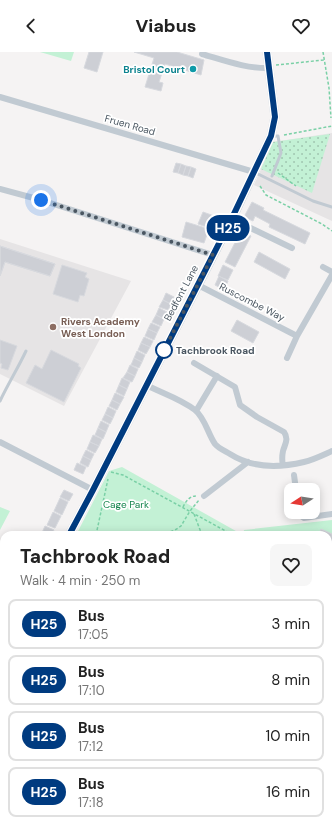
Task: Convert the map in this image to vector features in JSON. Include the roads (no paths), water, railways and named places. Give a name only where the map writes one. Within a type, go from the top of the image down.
[{"type":"main road","name":"Bedfont Lane","points":[[71,531],[198,285],[254,172],[275,136],[275,117],[267,52]]},
{"type":"street","points":[[202,54],[241,65],[263,69],[270,68]]},
{"type":"street","name":"Fruen Road","points":[[0,97],[254,172]]},
{"type":"street","points":[[0,189],[41,200],[213,255]]},
{"type":"street","points":[[232,218],[292,248]]},
{"type":"street","points":[[287,358],[297,336],[332,273],[323,267]]},
{"type":"street","name":"Ruscombe Way","points":[[198,285],[297,336]]},
{"type":"street","points":[[194,363],[235,388],[240,405],[256,417],[284,432],[286,440],[282,453],[283,465]]},
{"type":"street","points":[[196,411],[217,376]]},
{"type":"street","points":[[146,385],[167,394],[196,411],[216,445],[233,456],[248,462],[271,467],[305,462],[332,451]]},
{"type":"street","points":[[0,442],[93,490]]},
{"type":"street","points":[[204,496],[248,462]]},
{"type":"street","points":[[294,475],[295,483]]},
{"type":"street","points":[[320,516],[332,514]]},
{"type":"lane","points":[[272,176],[281,153],[275,136]]},
{"type":"lane","points":[[254,172],[313,201],[332,207]]},
{"type":"lane","points":[[0,401],[26,351]]},
{"type":"place","name":"Bristol Court","points":[[193,69]]},
{"type":"place","name":"Rivers Academy West London","points":[[53,327]]},
{"type":"place","name":"Tachbrook Road","points":[[164,350]]},
{"type":"park label","name":"Cage Park","points":[[126,504]]}]
